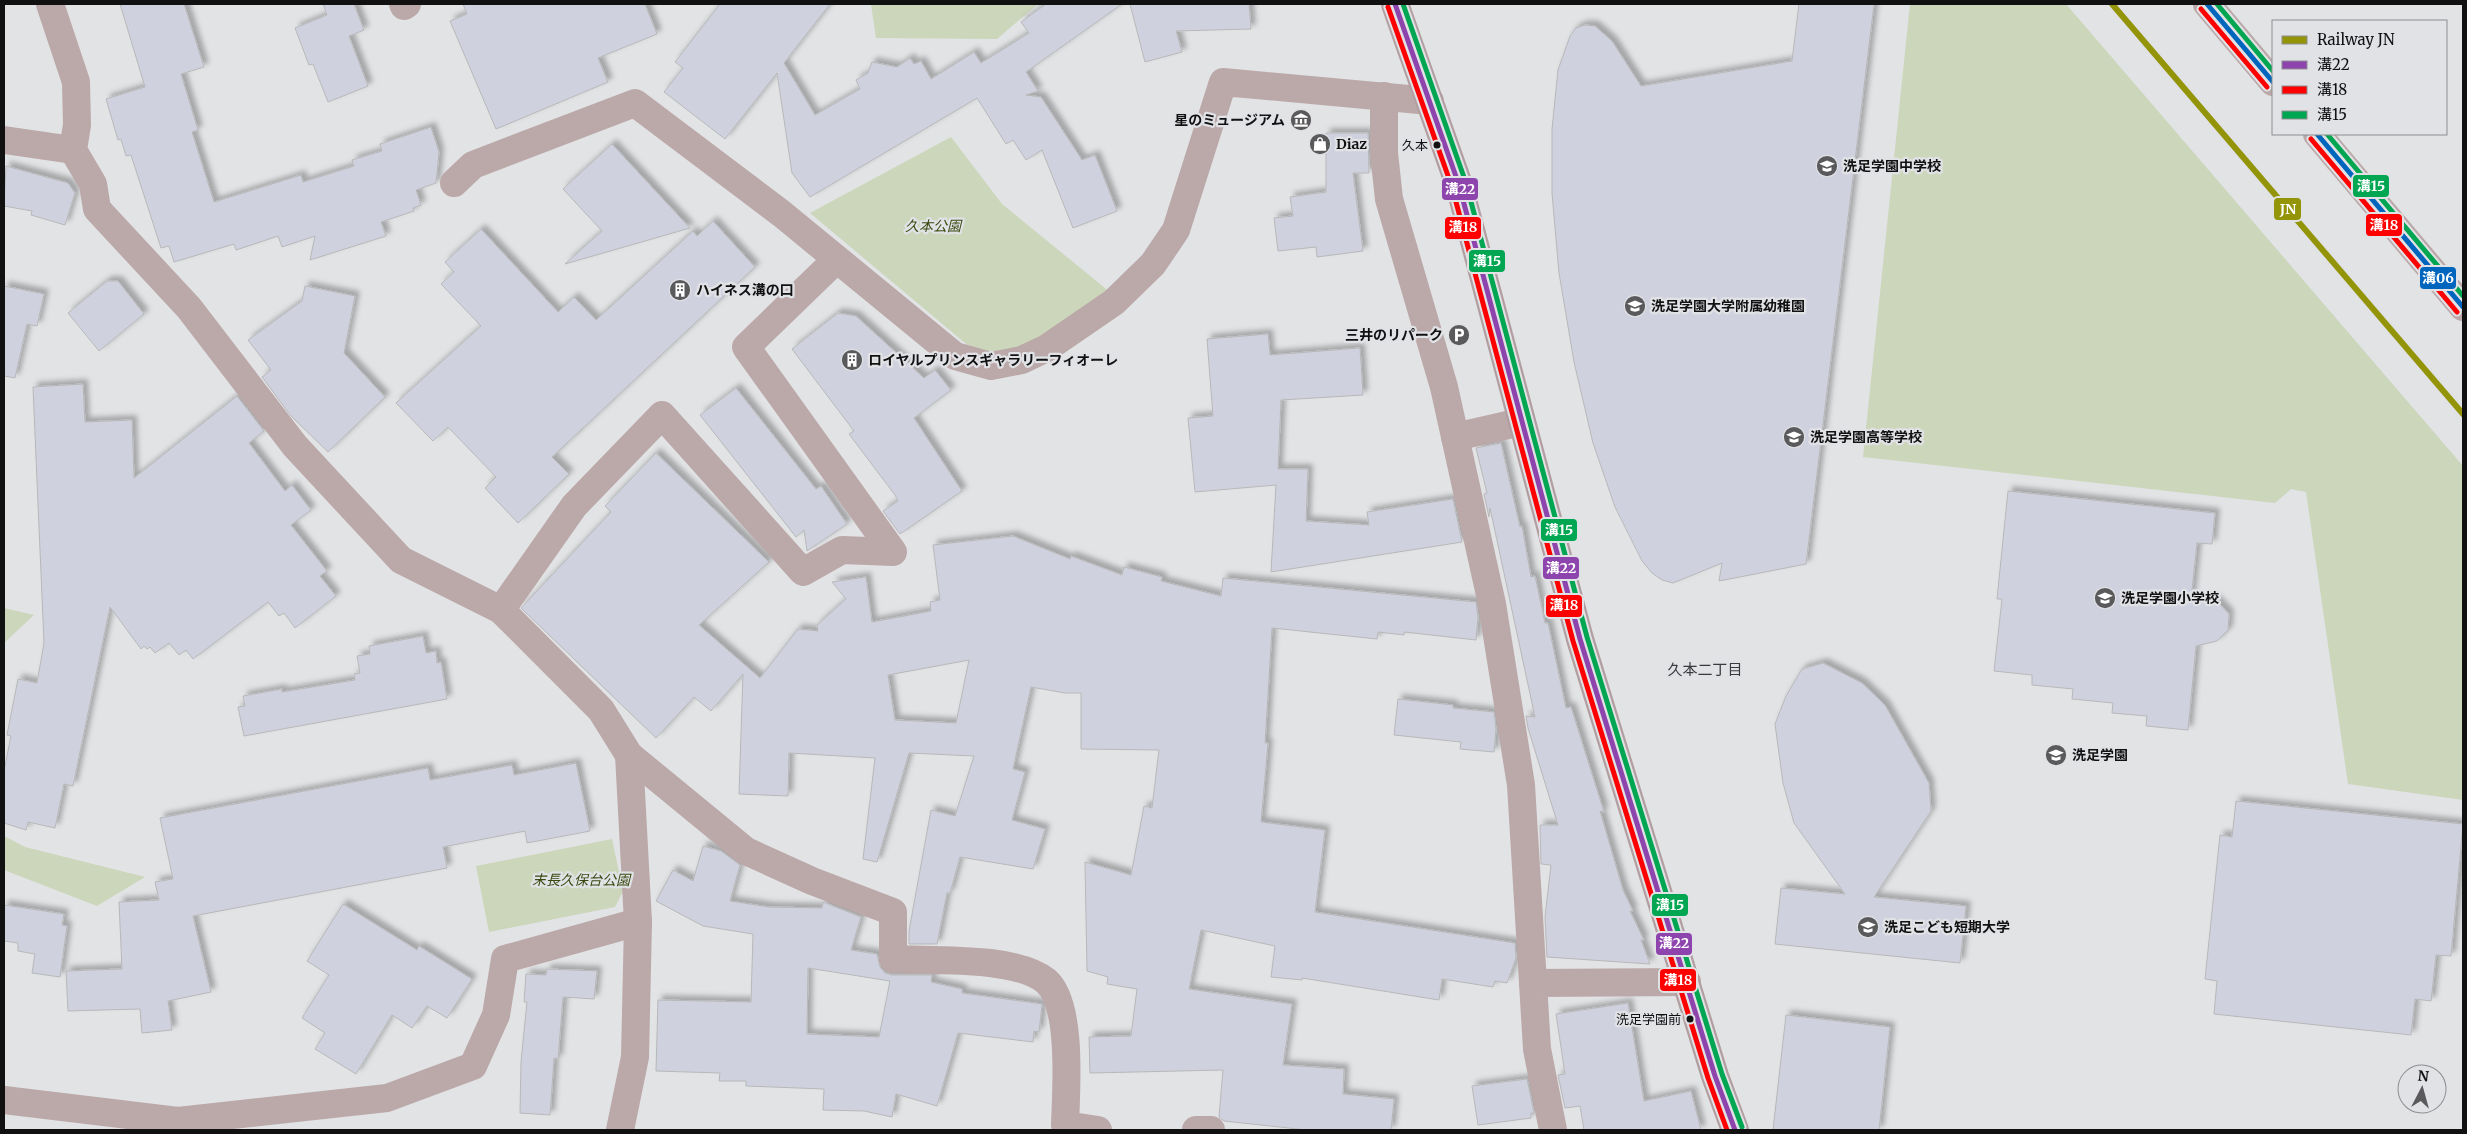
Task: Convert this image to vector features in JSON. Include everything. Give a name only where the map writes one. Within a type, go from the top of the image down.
[{"type":"main road","points":[[1395,4],[1459,185],[1580,639],[1715,1076],[1735,1130]]},
{"type":"street","points":[[50,4],[76,82],[77,125],[73,150],[93,184],[97,209],[190,308],[295,446],[401,560],[501,610],[601,710],[629,755],[746,852],[812,881],[893,912],[894,959],[994,964],[1025,969],[1047,982],[1058,1002],[1065,1030],[1065,1125],[1098,1130]]},
{"type":"street","points":[[403,4],[404,6],[407,4]]},
{"type":"street","points":[[2207,4],[2272,81]]},
{"type":"street","points":[[454,183],[473,165],[635,103],[782,214],[955,356],[991,366],[1022,360],[1047,348],[1114,302],[1153,264],[1176,230],[1223,82],[1430,101]]},
{"type":"street","points":[[1384,96],[1384,153],[1389,199],[1444,386],[1492,604],[1522,785],[1537,1049],[1553,1130]]},
{"type":"street","points":[[2318,135],[2463,307]]},
{"type":"street","points":[[4,140],[73,150]]},
{"type":"street","points":[[501,610],[574,506],[662,415],[803,572],[842,550],[893,552],[746,347],[836,260]]},
{"type":"street","points":[[1455,436],[1521,422]]},
{"type":"street","points":[[620,1130],[635,1057],[638,922],[629,755]]},
{"type":"street","points":[[4,1100],[178,1126],[387,1098],[473,1066],[496,1015],[504,959],[638,922]]},
{"type":"street","points":[[1533,983],[1687,982]]},
{"type":"street","points":[[1196,1130],[1211,1130]]},
{"type":"green space","points":[[871,4],[1038,4],[997,39],[876,38]]},
{"type":"green space","points":[[1910,4],[2066,4],[2463,466],[2463,800],[2348,784],[2306,492],[2291,489],[2275,503],[1863,457]]},
{"type":"green space","name":"久本公園","points":[[951,137],[1002,204],[1111,293],[1008,357],[977,353],[810,213]]},
{"type":"green space","points":[[4,608],[34,615],[4,643]]},
{"type":"green space","points":[[4,836],[25,847],[145,877],[97,906],[4,870]]},
{"type":"green space","name":"末長久保台公園","points":[[612,839],[623,891],[615,907],[489,932],[476,866]]},
{"type":"building","points":[[120,4],[184,4],[204,67],[181,74],[198,130],[192,132],[214,202],[301,175],[303,182],[354,166],[352,160],[382,151],[380,144],[431,127],[439,152],[436,183],[416,190],[421,205],[413,208],[414,211],[381,222],[386,236],[310,260],[315,236],[282,247],[278,236],[236,250],[234,244],[174,262],[169,246],[161,248],[131,155],[126,156],[121,139],[118,140],[106,99],[145,87]]},
{"type":"building","points":[[323,4],[354,4],[364,30],[349,36],[368,86],[328,102],[313,64],[309,65],[295,28],[327,15]]},
{"type":"building","points":[[463,4],[645,4],[657,34],[598,58],[608,82],[496,129],[450,21],[467,14]]},
{"type":"building","points":[[720,4],[830,4],[784,63],[815,115],[860,89],[856,80],[868,73],[872,62],[897,67],[910,58],[914,64],[921,61],[931,79],[974,52],[981,63],[1029,33],[1021,22],[1046,4],[1122,4],[1026,72],[1038,91],[1026,95],[1041,97],[1082,160],[1095,155],[1117,211],[1073,228],[1042,150],[1026,160],[1013,140],[1006,144],[977,98],[810,197],[792,173],[777,73],[725,139],[664,92],[683,68],[675,62]]},
{"type":"building","points":[[1130,4],[1249,4],[1251,29],[1176,31],[1182,52],[1145,62]]},
{"type":"building","points":[[1799,4],[1874,4],[1806,564],[1719,581],[1722,563],[1673,583],[1662,580],[1652,573],[1642,561],[1615,507],[1593,443],[1574,362],[1559,273],[1552,193],[1552,129],[1558,70],[1570,36],[1576,28],[1585,25],[1595,26],[1612,41],[1641,86],[1792,61]]},
{"type":"building","points":[[1326,133],[1368,133],[1369,173],[1353,173],[1363,251],[1317,257],[1316,247],[1278,251],[1274,218],[1293,216],[1290,197],[1326,192]]},
{"type":"building","points":[[612,144],[690,228],[565,264],[602,231],[563,189]]},
{"type":"building","points":[[6,166],[68,183],[75,193],[65,225],[31,215],[32,211],[4,206]]},
{"type":"building","name":"ハイネス溝の口","points":[[713,221],[755,267],[552,457],[569,474],[518,523],[485,488],[496,477],[448,427],[433,441],[396,403],[481,326],[441,284],[454,272],[445,262],[481,229],[558,312],[574,297],[596,320],[693,231],[697,236]]},
{"type":"building","points":[[107,281],[118,281],[144,314],[99,351],[68,313]]},
{"type":"building","points":[[4,286],[44,294],[37,326],[27,324],[15,378],[4,376]]},
{"type":"building","points":[[305,286],[355,296],[344,353],[385,397],[328,452],[291,416],[262,377],[271,370],[248,340],[302,301]]},
{"type":"building","points":[[838,313],[856,316],[924,378],[935,370],[951,390],[914,418],[962,491],[900,534],[883,511],[898,501],[895,495],[849,434],[854,431],[792,349]]},
{"type":"building","points":[[1268,334],[1270,355],[1360,348],[1363,395],[1281,400],[1278,469],[1308,469],[1306,521],[1369,525],[1367,512],[1453,499],[1462,542],[1271,572],[1276,485],[1195,492],[1188,418],[1213,416],[1207,339]]},
{"type":"building","points":[[83,384],[85,422],[132,420],[134,478],[237,396],[264,431],[249,443],[285,491],[292,485],[311,510],[291,525],[327,571],[320,576],[336,596],[295,628],[284,613],[279,616],[268,602],[193,659],[186,650],[179,655],[169,643],[155,653],[150,647],[147,649],[144,646],[141,649],[110,607],[73,786],[64,784],[55,828],[28,822],[26,830],[4,823],[4,771],[11,736],[7,735],[18,679],[37,683],[44,643],[33,387]]},
{"type":"building","points":[[736,388],[816,489],[821,486],[847,524],[807,551],[804,530],[796,537],[700,415]]},
{"type":"building","points":[[1501,443],[1520,527],[1522,526],[1531,577],[1535,576],[1545,623],[1548,623],[1566,708],[1571,707],[1604,812],[1600,811],[1623,890],[1633,911],[1630,911],[1644,940],[1641,940],[1650,964],[1547,957],[1545,917],[1551,865],[1541,864],[1540,825],[1558,825],[1528,728],[1526,716],[1535,717],[1490,508],[1489,517],[1484,494],[1487,493],[1476,448]]},
{"type":"building","points":[[656,453],[769,562],[699,625],[760,678],[798,629],[818,631],[817,625],[846,599],[832,582],[866,577],[872,622],[931,611],[930,602],[940,600],[933,545],[1013,536],[1070,559],[1071,556],[1122,575],[1124,567],[1162,577],[1161,581],[1221,596],[1223,578],[1476,602],[1478,617],[1476,640],[1404,632],[1404,635],[1378,632],[1377,639],[1272,628],[1265,743],[1268,743],[1261,822],[1325,830],[1315,912],[1515,943],[1516,958],[1507,983],[1495,981],[1493,987],[1442,979],[1439,1000],[1302,978],[1302,980],[1271,977],[1275,946],[1201,930],[1189,989],[1292,1004],[1283,1065],[1344,1069],[1343,1094],[1394,1099],[1391,1130],[1307,1130],[1224,1121],[1219,1117],[1223,1070],[1090,1073],[1089,1037],[1131,1036],[1137,989],[1107,984],[1108,977],[1087,971],[1085,862],[1131,875],[1144,806],[1152,808],[1159,750],[1081,749],[1081,693],[1065,693],[1031,687],[1013,769],[1025,772],[1012,820],[1045,829],[1033,869],[960,857],[950,893],[947,893],[937,944],[909,944],[909,931],[931,810],[955,816],[974,756],[909,753],[877,862],[863,859],[875,758],[789,753],[788,796],[739,794],[743,674],[711,711],[694,697],[656,738],[521,608],[611,512],[605,506]],"holes":[[[969,660],[956,723],[895,720],[888,675]]]},
{"type":"building","points":[[2008,491],[2215,513],[2212,544],[2197,543],[2191,599],[2216,600],[2229,614],[2228,630],[2217,641],[2196,646],[2188,730],[2146,726],[2147,716],[2112,713],[2113,703],[2072,699],[2073,689],[2032,685],[2032,675],[1994,671],[2002,599],[1997,599]]},
{"type":"building","points":[[423,636],[426,653],[436,651],[437,663],[441,662],[447,699],[244,736],[238,707],[245,706],[243,696],[282,689],[282,692],[355,680],[354,674],[360,673],[357,656],[370,654],[369,646]]},
{"type":"building","points":[[1823,663],[1862,683],[1885,705],[1929,783],[1931,811],[1874,897],[1966,906],[1960,963],[1775,944],[1781,888],[1845,894],[1794,823],[1783,783],[1775,724],[1786,696],[1802,669]]},
{"type":"building","points":[[1398,699],[1453,705],[1453,708],[1494,712],[1496,729],[1494,752],[1460,749],[1461,742],[1394,735]]},
{"type":"building","points":[[576,763],[590,831],[527,843],[525,831],[443,847],[447,868],[193,916],[211,992],[168,1001],[172,1030],[142,1033],[140,1009],[68,1011],[66,971],[122,969],[119,902],[159,900],[155,882],[173,879],[160,818],[428,768],[430,780],[512,765],[514,775]]},
{"type":"building","points":[[2236,801],[2463,824],[2451,956],[2436,955],[2431,1001],[2415,999],[2411,1035],[2214,1014],[2217,981],[2205,979],[2220,835],[2232,837]]},
{"type":"building","points":[[703,846],[721,851],[740,865],[730,901],[769,907],[822,908],[823,902],[861,917],[851,950],[877,954],[880,967],[885,973],[892,975],[932,975],[931,982],[962,989],[962,993],[1042,1004],[1039,1032],[1034,1031],[1033,1042],[958,1033],[937,1106],[896,1094],[892,1117],[864,1111],[823,1110],[824,1089],[746,1086],[746,1081],[719,1081],[720,1073],[656,1071],[658,1000],[751,1002],[753,934],[703,926],[656,901],[673,870],[693,881]],"holes":[[[808,968],[890,981],[879,1037],[807,1034]]]},
{"type":"building","points":[[343,904],[417,950],[419,946],[472,979],[447,1018],[427,1006],[412,1028],[392,1015],[356,1074],[315,1049],[325,1033],[302,1018],[329,975],[307,961]]},
{"type":"building","points":[[4,905],[64,914],[62,925],[67,926],[60,977],[32,973],[35,954],[18,951],[18,943],[4,941]]},
{"type":"building","points":[[547,969],[597,971],[594,999],[563,997],[558,1059],[554,1058],[550,1115],[520,1113],[521,1062],[527,1002],[524,1002],[526,974],[546,975]]},
{"type":"building","points":[[1628,1003],[1644,1101],[1691,1091],[1701,1130],[1584,1130],[1580,1106],[1565,1108],[1558,1075],[1565,1074],[1556,1014]]},
{"type":"building","points":[[1786,1015],[1890,1027],[1879,1130],[1773,1130]]},
{"type":"building","points":[[1527,1079],[1534,1113],[1531,1113],[1531,1118],[1478,1125],[1472,1086]]},
{"type":"rail line","name":"JN","points":[[2112,4],[2463,414]]},
{"type":"transit line","name":"溝22","points":[[1395,4],[1459,185],[1580,639],[1715,1076],[1735,1130]]},
{"type":"transit line","name":"溝15","points":[[1403,4],[1466,183],[1587,637],[1722,1074],[1742,1127]]},
{"type":"transit line","name":"溝06","points":[[2207,4],[2272,81]]},
{"type":"transit line","name":"溝15","points":[[2217,4],[2272,70]]},
{"type":"transit line","name":"溝18","points":[[1388,7],[1452,187],[1573,641],[1708,1078],[1727,1130]]},
{"type":"transit line","name":"溝18","points":[[2201,9],[2267,87]]},
{"type":"transit line","name":"溝06","points":[[2318,135],[2463,307]]},
{"type":"transit line","name":"溝15","points":[[2328,135],[2463,296]]},
{"type":"transit line","name":"溝18","points":[[2311,139],[2457,312]]},
{"type":"place","name":"星のミュージアム","points":[[1301,120]]},
{"type":"place","name":"Diaz","points":[[1320,144]]},
{"type":"place","name":"久本","points":[[1437,145]]},
{"type":"place","name":"洗足学園中学校","points":[[1827,166]]},
{"type":"place","name":"ハイネス溝の口","points":[[680,290]]},
{"type":"place","name":"洗足学園大学附属幼稚園","points":[[1635,306]]},
{"type":"place","name":"三井のリパーク","points":[[1459,335]]},
{"type":"place","name":"ロイヤルプリンスギャラリーフィオーレ","points":[[852,360]]},
{"type":"place","name":"洗足学園高等学校","points":[[1794,437]]},
{"type":"place","name":"洗足学園小学校","points":[[2105,598]]},
{"type":"place","name":"洗足学園","points":[[2056,755]]},
{"type":"place","name":"洗足こども短期大学","points":[[1868,927]]},
{"type":"place","name":"洗足学園前","points":[[1690,1019]]},
{"type":"district","name":"久本二丁目","points":[[1705,669]]}]
